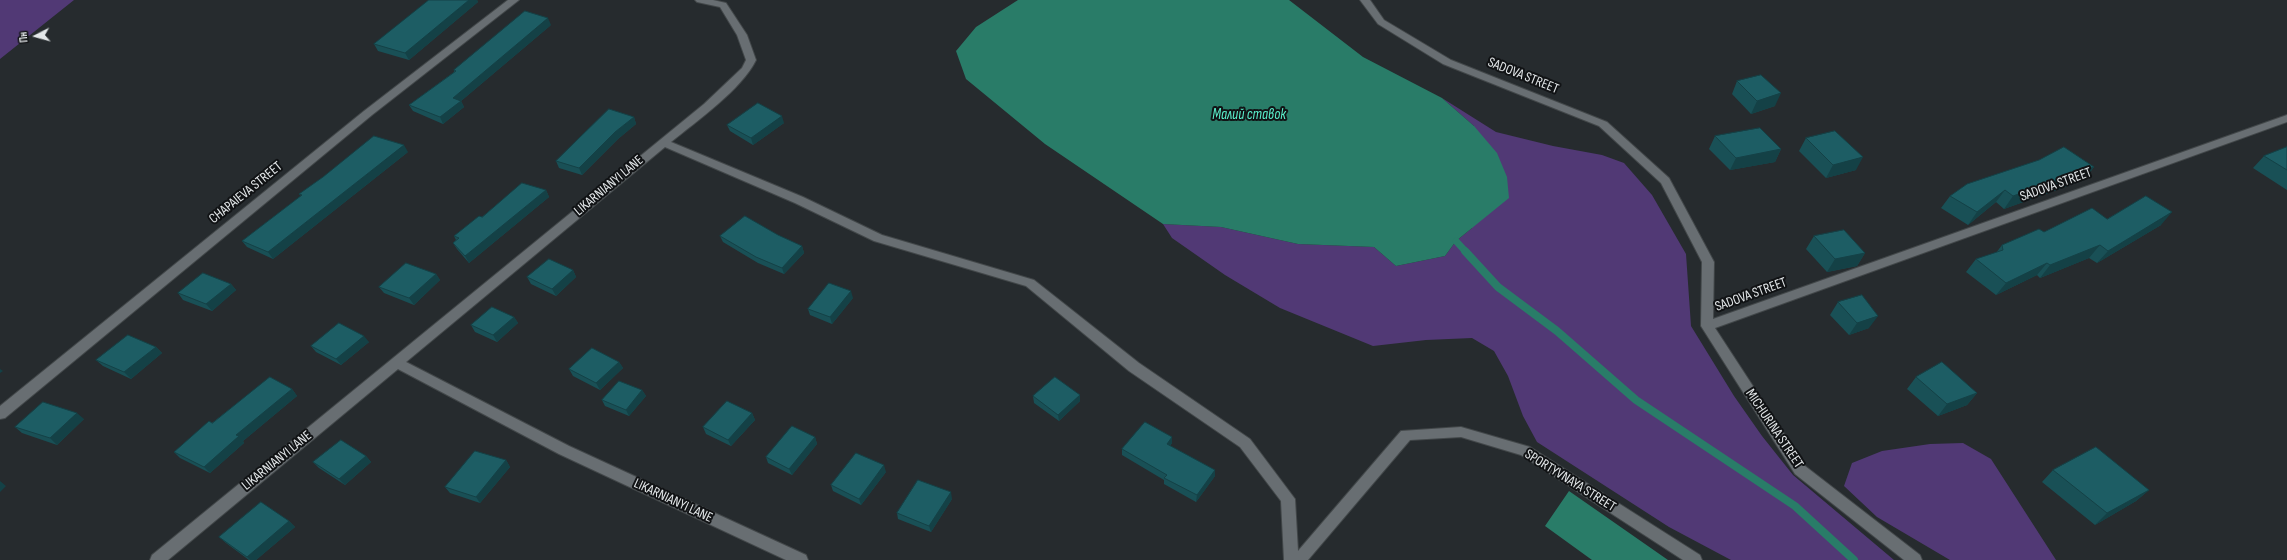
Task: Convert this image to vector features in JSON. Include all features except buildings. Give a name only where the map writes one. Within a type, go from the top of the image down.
[{"type":"street","name":"CHAPAIEVA STREET","points":[[0,414],[368,113],[514,0]]},
{"type":"street","name":"LIKARNIANYI LANE","points":[[157,560],[398,363],[662,142],[708,106],[746,70],[751,60],[742,35],[723,5],[700,0]]},
{"type":"street","name":"SADOVA STREET","points":[[1365,0],[1381,22],[1447,62],[1603,124],[1665,181],[1708,262],[1707,326],[2287,118]]},
{"type":"street","points":[[662,142],[799,200],[878,238],[1030,283],[1134,367],[1245,443],[1288,499],[1291,560]]},
{"type":"street","name":"MICHURINA STREET","points":[[1707,326],[1800,470],[1915,560]]},
{"type":"street","name":"LIKARNIANYI LANE","points":[[398,363],[564,450],[801,560]]},
{"type":"street","name":"SPORTYVNAYA STREET","points":[[1299,560],[1406,435],[1461,432],[1525,451],[1695,560]]},
{"type":"shaded area","points":[[0,0],[74,0],[0,59]]},
{"type":"shaded area","points":[[1442,98],[1496,132],[1553,146],[1602,155],[1624,163],[1652,195],[1686,254],[1691,326],[1734,396],[1762,436],[1793,475],[1894,560],[1731,560],[1669,527],[1537,442],[1523,416],[1508,376],[1494,351],[1472,338],[1426,340],[1373,346],[1280,308],[1225,275],[1172,238],[1163,224],[1221,227],[1298,244],[1374,247],[1396,266],[1445,256],[1456,241],[1472,228],[1474,126]]},
{"type":"shaded area","points":[[1963,443],[1991,459],[2056,560],[1950,560],[1877,517],[1844,486],[1852,463],[1882,451],[1930,444]]},
{"type":"water","name":"Малий ставок","points":[[1018,0],[1289,0],[1363,57],[1442,98],[1474,126],[1497,153],[1507,177],[1509,198],[1456,241],[1445,256],[1396,266],[1374,247],[1298,244],[1221,227],[1163,224],[1045,144],[966,79],[956,51],[976,27]]},
{"type":"water","points":[[1569,491],[1668,560],[1592,560],[1545,526]]},
{"type":"waterway","points":[[1456,241],[1466,252]]},
{"type":"waterway","points":[[1465,251],[1498,287],[1557,331],[1636,400],[1795,506],[1854,560]]}]
